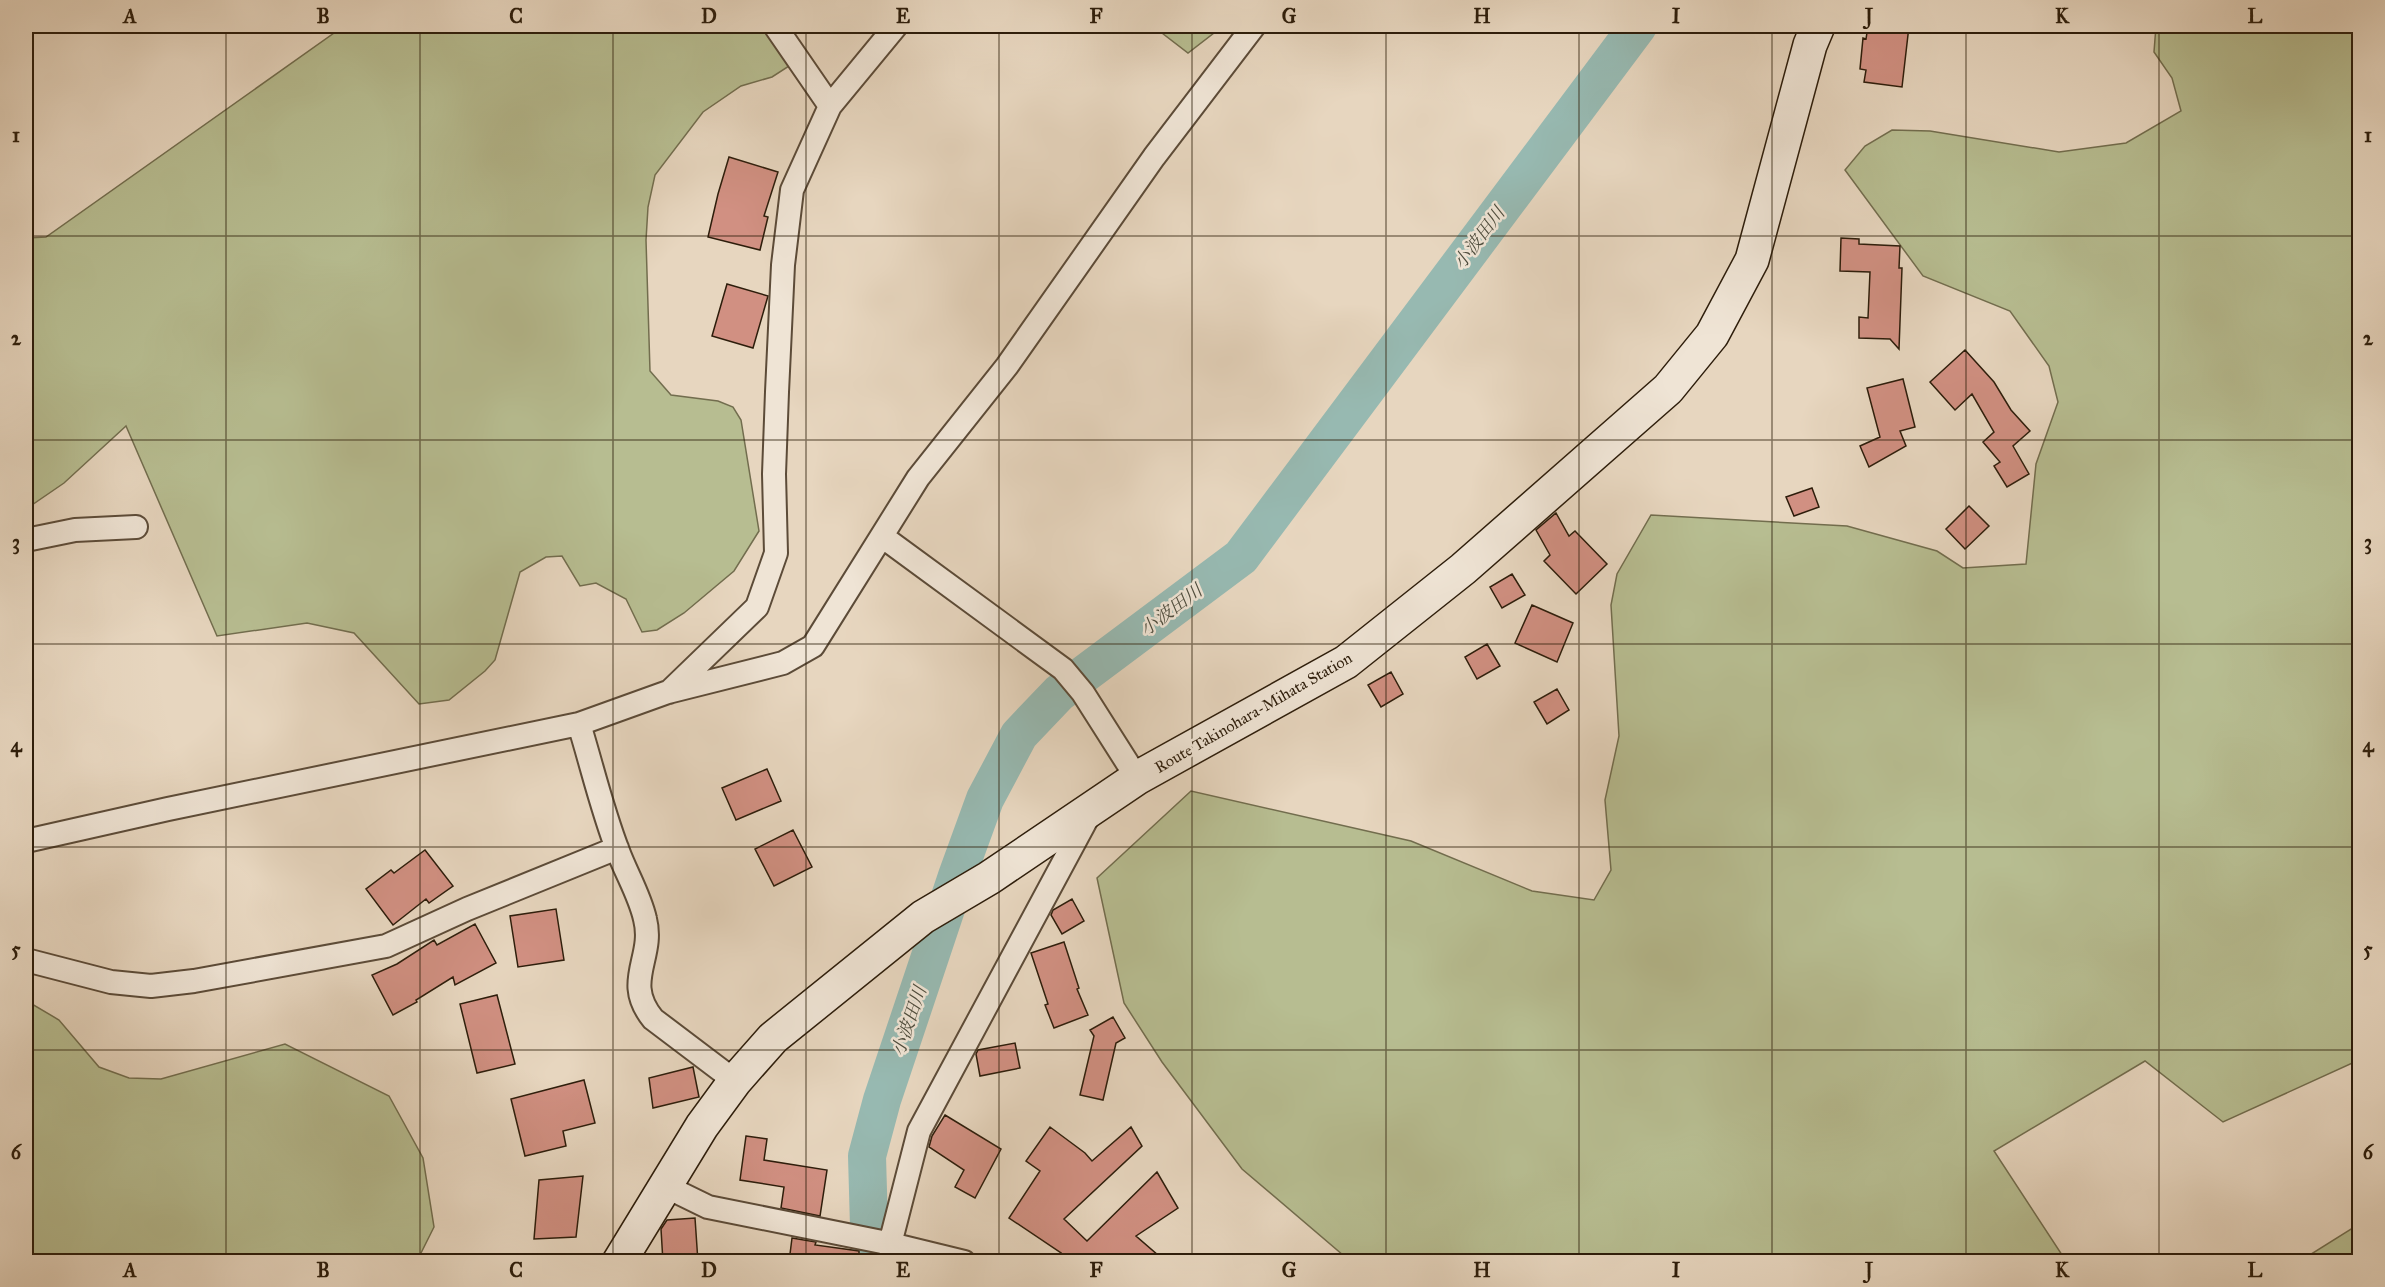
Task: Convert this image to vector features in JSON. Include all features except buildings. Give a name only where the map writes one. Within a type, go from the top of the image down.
[{"type":"main road","name":"Route Takinohara-Mihata Station","points":[[620,1262],[702,1126],[735,1080],[773,1038],[923,917],[989,878],[1137,778],[1346,662],[1463,569],[1668,389],[1712,335],[1752,260],[1810,45],[1818,26]]},
{"type":"street","points":[[776,26],[830,106]]},
{"type":"street","points":[[668,692],[757,607],[776,553],[774,474],[777,392],[783,265],[792,190],[830,106],[897,26]]},
{"type":"street","points":[[26,841],[168,809],[579,724],[668,692],[783,663],[813,646],[918,478],[1007,366],[1148,166],[1254,26]]},
{"type":"street","points":[[26,540],[75,530],[136,527]]},
{"type":"street","points":[[883,537],[1063,669],[1083,693],[1137,778]]},
{"type":"street","points":[[579,724],[617,848],[645,919],[647,939],[639,997],[653,1019],[735,1080]]},
{"type":"street","points":[[888,1249],[920,1131],[1092,809]]},
{"type":"street","points":[[26,960],[111,982],[151,986],[194,981],[386,946],[535,880],[617,848]]},
{"type":"street","points":[[665,1186],[708,1207],[852,1238],[888,1249],[964,1262]]},
{"type":"green space","points":[[344,26],[791,26],[800,59],[772,77],[741,86],[703,112],[655,175],[648,207],[646,240],[650,371],[671,395],[718,401],[733,407],[741,420],[759,531],[734,571],[684,613],[657,630],[642,632],[626,599],[596,583],[580,586],[562,556],[546,557],[520,572],[495,660],[449,700],[419,704],[354,633],[307,623],[217,636],[126,426],[64,483],[26,509],[26,238],[46,237]]},
{"type":"green space","points":[[1159,26],[1223,26],[1188,53],[1162,33]]},
{"type":"green space","points":[[2156,26],[2359,26],[2359,1060],[2223,1122],[2145,1061],[1994,1151],[2066,1261],[1350,1261],[1242,1169],[1162,1062],[1124,1003],[1097,878],[1191,791],[1411,841],[1532,891],[1594,900],[1611,870],[1605,800],[1619,736],[1611,605],[1617,574],[1651,515],[1847,526],[1937,551],[1963,568],[2026,564],[2036,464],[2058,402],[2049,366],[2010,311],[1923,276],[1845,170],[1865,146],[1892,130],[1930,131],[2059,152],[2126,143],[2181,111],[2172,78],[2154,52]]},
{"type":"green space","points":[[26,1004],[32,1004],[59,1020],[99,1067],[129,1078],[161,1079],[285,1044],[389,1096],[423,1158],[434,1227],[417,1261],[26,1261]]},
{"type":"green space","points":[[2359,1224],[2359,1261],[2300,1261]]},
{"type":"waterway","name":"小波田川","points":[[870,1262],[867,1156],[882,1100],[985,799],[1019,735],[1059,693],[1241,557],[1638,26]]}]
